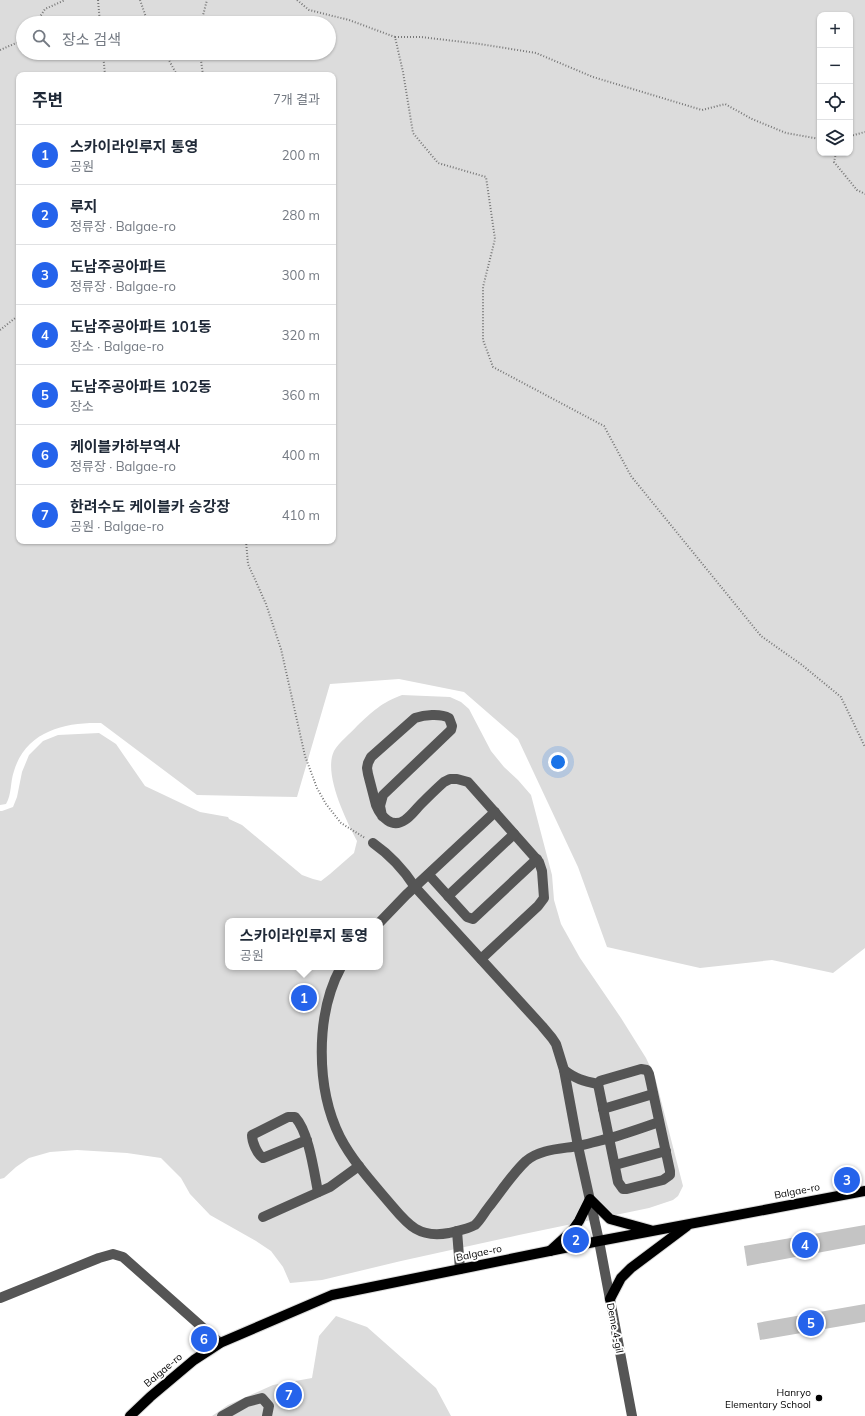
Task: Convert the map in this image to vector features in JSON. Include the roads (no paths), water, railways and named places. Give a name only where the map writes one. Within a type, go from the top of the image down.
[{"type":"main road","name":"Balgae-ro","points":[[130,1416],[194,1360],[220,1342],[332,1295],[599,1240],[865,1191]]},
{"type":"main road","points":[[550,1251],[572,1231],[579,1222],[590,1199],[610,1219],[652,1231]]},
{"type":"main road","points":[[610,1299],[621,1278],[630,1268],[688,1224]]},
{"type":"street","points":[[382,816],[380,806],[383,795],[450,730],[452,726],[449,718],[441,715],[421,716],[415,718],[371,757],[367,768],[376,805],[382,816],[385,820],[390,822],[401,822],[406,820],[444,782],[450,779],[457,779],[468,782],[537,859],[541,866],[544,898],[538,906],[482,959]]},
{"type":"street","points":[[383,919],[495,812]]},
{"type":"street","points":[[448,896],[514,834]]},
{"type":"street","name":"Deme 4-gil","points":[[373,843],[383,850],[405,872],[415,887],[482,959],[556,1044],[564,1070],[578,1146],[599,1240],[632,1416]]},
{"type":"street","points":[[429,875],[467,917],[472,919],[537,859]]},
{"type":"street","points":[[340,970],[332,987],[323,1028],[322,1062],[326,1097],[334,1121],[348,1150],[358,1166],[415,1230],[431,1234],[448,1233],[474,1225],[520,1167],[536,1155],[609,1138],[659,1122]]},
{"type":"street","points":[[564,1070],[575,1079],[583,1082],[598,1084],[603,1080],[645,1069],[649,1074],[670,1175],[663,1180],[623,1189],[618,1182],[598,1084]]},
{"type":"street","points":[[603,1109],[653,1094]]},
{"type":"street","points":[[307,1140],[263,1158],[259,1154],[252,1135],[288,1116],[295,1117],[298,1120],[307,1140],[318,1192]]},
{"type":"street","points":[[615,1165],[666,1151]]},
{"type":"street","points":[[263,1217],[330,1187],[358,1166]]},
{"type":"street","points":[[457,1231],[460,1269]]},
{"type":"street","points":[[0,1298],[99,1258],[113,1254],[123,1257],[220,1342]]},
{"type":"street","points":[[222,1416],[247,1402],[262,1398],[269,1406],[267,1416]]},
{"type":"place","name":"스카이라인루지 통영","points":[[304,998]]},
{"type":"place","name":"도남주공아파트","points":[[847,1180]]},
{"type":"place","name":"루지","points":[[576,1240]]},
{"type":"place","name":"도남주공아파트 101동","points":[[805,1245]]},
{"type":"place","name":"도남주공아파트 102동","points":[[811,1323]]},
{"type":"place","name":"케이블카하부역사","points":[[204,1339]]},
{"type":"place","name":"한려수도 케이블카 승강장","points":[[289,1395]]},
{"type":"place","name":"Hanryo Elementary School","points":[[819,1398]]}]
